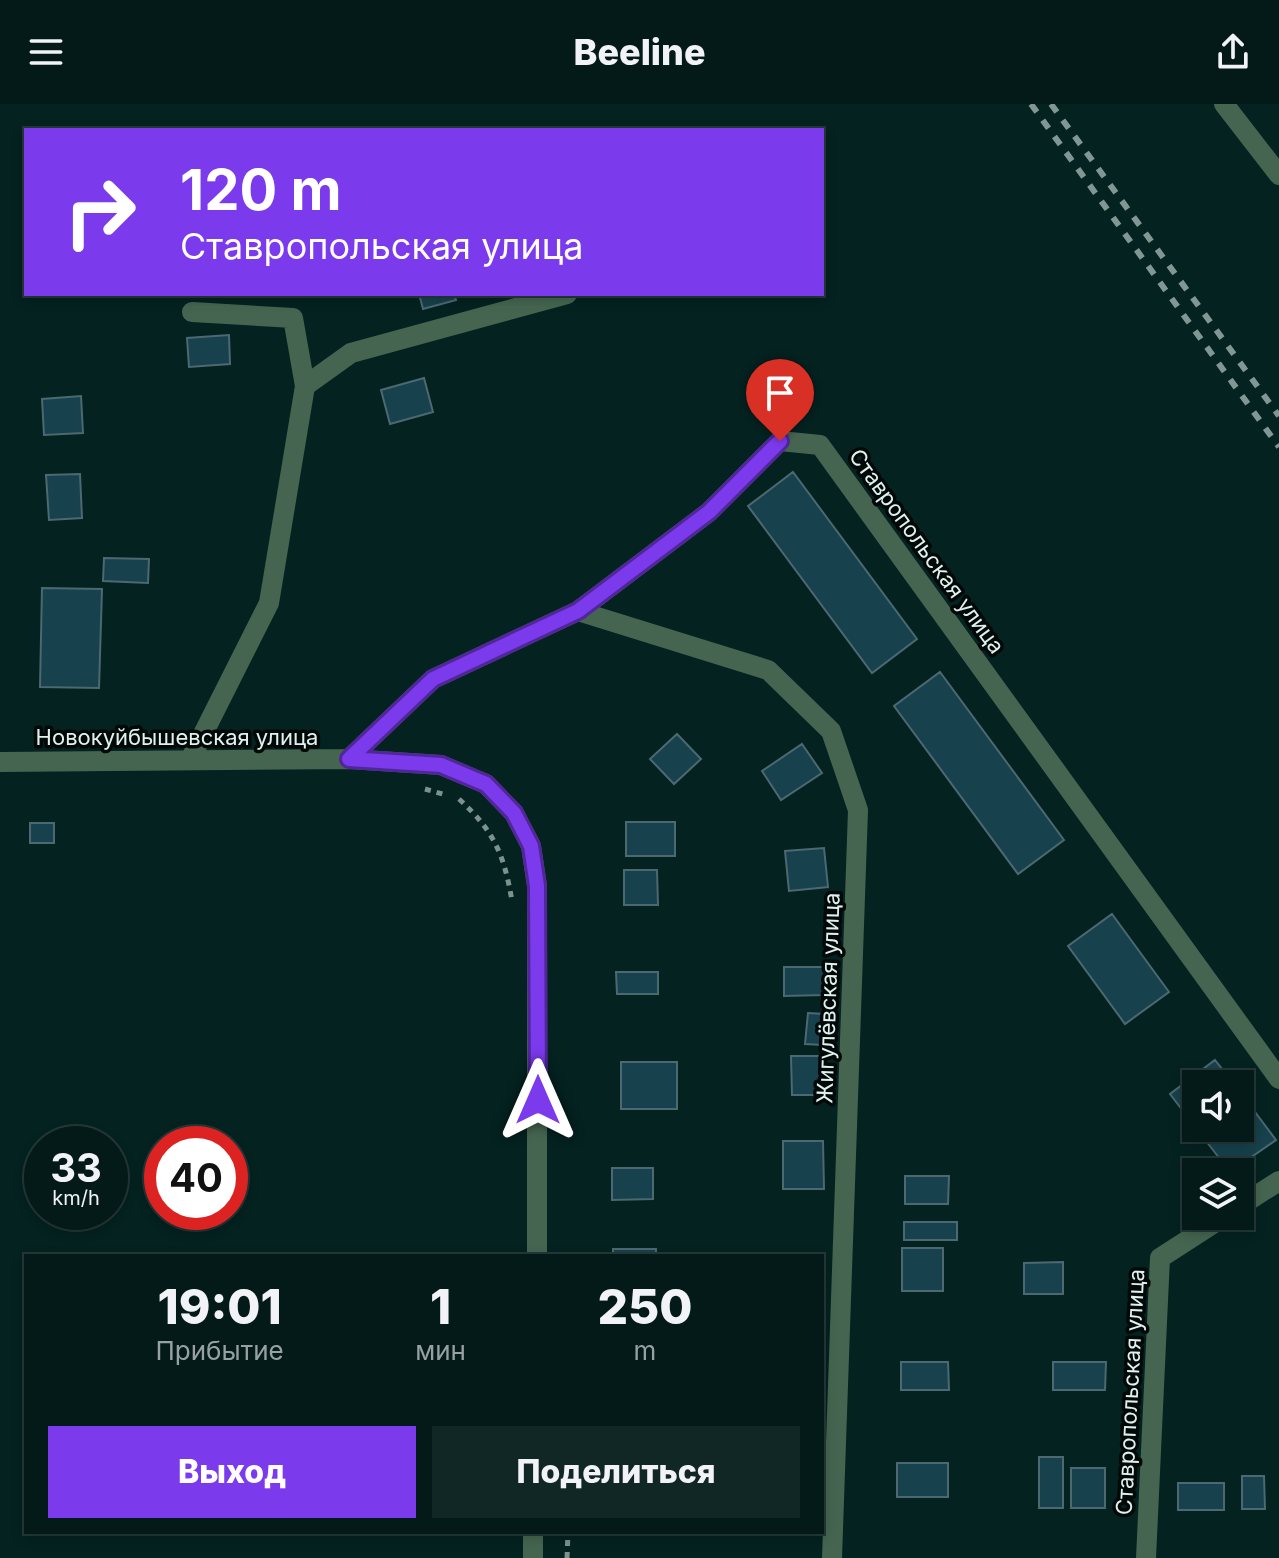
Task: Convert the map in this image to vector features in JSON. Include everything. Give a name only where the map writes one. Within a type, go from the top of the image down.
[{"type":"street","points":[[1224,104],[1279,175]]},
{"type":"street","points":[[305,386],[351,353],[560,296]]},
{"type":"street","points":[[190,760],[269,603],[305,386],[293,318],[192,312]]},
{"type":"street","name":"Ставропольская улица","points":[[349,759],[433,679],[578,611],[709,512],[780,441],[820,445],[1279,1079]]},
{"type":"street","name":"Жигулёвская улица","points":[[578,611],[768,670],[831,731],[858,810],[832,1558]]},
{"type":"street","name":"Новокуйбышевская улица","points":[[0,762],[349,759],[441,765],[486,784],[514,813],[531,846],[537,886],[537,1254]]},
{"type":"street","points":[[1254,1197],[1279,1181]]},
{"type":"street","name":"Ставропольская улица","points":[[1146,1558],[1160,1258],[1203,1230]]},
{"type":"street","points":[[533,1534],[533,1558]]},
{"type":"path","points":[[418,787],[457,798],[485,823],[505,863],[514,915]]},
{"type":"path","points":[[567,1558],[568,1534]]},
{"type":"building","points":[[420,296],[455,296],[456,300],[423,309]]},
{"type":"building","points":[[229,335],[230,364],[189,367],[187,338]]},
{"type":"building","points":[[424,378],[433,412],[390,424],[381,390]]},
{"type":"building","points":[[81,396],[83,433],[44,435],[42,399]]},
{"type":"building","points":[[793,472],[917,639],[872,673],[748,506]]},
{"type":"building","points":[[80,474],[82,518],[49,520],[46,475]]},
{"type":"building","points":[[104,558],[149,559],[148,583],[103,581]]},
{"type":"building","points":[[42,588],[102,589],[99,688],[40,687]]},
{"type":"building","points":[[940,672],[1064,840],[1018,874],[894,706]]},
{"type":"building","points":[[677,734],[701,759],[674,784],[650,759]]},
{"type":"building","points":[[802,744],[822,773],[781,800],[762,771]]},
{"type":"building","points":[[626,822],[675,822],[675,856],[626,856]]},
{"type":"building","points":[[30,823],[54,823],[54,843],[30,843]]},
{"type":"building","points":[[824,848],[828,887],[789,891],[785,851]]},
{"type":"building","points":[[624,870],[657,870],[658,905],[624,905]]},
{"type":"building","points":[[1112,914],[1169,992],[1125,1024],[1068,946]]},
{"type":"building","points":[[784,967],[824,967],[824,995],[784,996]]},
{"type":"building","points":[[616,972],[658,972],[658,994],[617,994]]},
{"type":"building","points":[[808,1013],[825,1014],[823,1045],[805,1044]]},
{"type":"building","points":[[791,1056],[824,1056],[824,1095],[792,1095]]},
{"type":"building","points":[[1215,1060],[1223,1070],[1202,1070]]},
{"type":"building","points":[[621,1062],[677,1062],[677,1109],[621,1109]]},
{"type":"building","points":[[1182,1085],[1182,1110],[1170,1094]]},
{"type":"building","points":[[1254,1111],[1276,1140],[1250,1158],[1219,1158],[1207,1142],[1254,1142]]},
{"type":"building","points":[[783,1141],[823,1141],[824,1189],[783,1189]]},
{"type":"building","points":[[612,1168],[653,1168],[653,1199],[612,1200]]},
{"type":"building","points":[[905,1176],[949,1176],[948,1204],[905,1204]]},
{"type":"building","points":[[904,1222],[957,1222],[957,1240],[904,1240]]},
{"type":"building","points":[[902,1248],[943,1248],[943,1291],[902,1291]]},
{"type":"building","points":[[613,1249],[656,1249],[656,1254],[613,1254]]},
{"type":"building","points":[[1063,1262],[1063,1294],[1024,1294],[1024,1263]]},
{"type":"building","points":[[901,1362],[948,1362],[949,1390],[901,1390]]},
{"type":"building","points":[[1053,1362],[1106,1362],[1105,1390],[1053,1390]]},
{"type":"building","points":[[1039,1457],[1063,1457],[1063,1508],[1039,1508]]},
{"type":"building","points":[[897,1463],[948,1463],[948,1497],[897,1497]]},
{"type":"building","points":[[1071,1468],[1105,1468],[1105,1508],[1071,1508]]},
{"type":"building","points":[[1242,1476],[1264,1476],[1265,1509],[1242,1509]]},
{"type":"building","points":[[1178,1483],[1224,1483],[1224,1510],[1178,1510]]},
{"type":"railway","points":[[1031,104],[1279,447]]},
{"type":"railway","points":[[1051,104],[1279,416]]},
{"type":"route","points":[[538,1100],[537,886],[531,846],[514,813],[486,784],[441,765],[349,759],[433,679],[578,611],[709,512],[780,441]]}]
